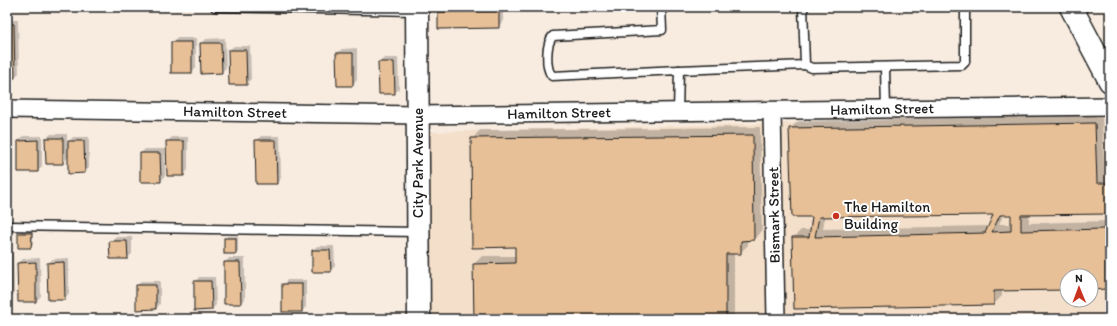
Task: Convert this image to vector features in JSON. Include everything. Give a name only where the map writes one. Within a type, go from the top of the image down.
[{"type":"street","points":[[1071,7],[1110,81]]},
{"type":"street","name":"City Park Avenue","points":[[417,9],[419,319]]},
{"type":"street","name":"Hamilton Street","points":[[7,109],[418,115],[1110,106]]},
{"type":"street","name":"Bismark Street","points":[[772,111],[776,319]]},
{"type":"lane","points":[[215,7],[417,9]]},
{"type":"lane","points":[[661,7],[662,30],[553,36],[549,40],[548,69],[552,76],[805,65],[812,68],[886,68],[962,65],[965,62],[965,7]]},
{"type":"lane","points":[[803,7],[805,65]]},
{"type":"lane","points":[[886,68],[886,109]]},
{"type":"lane","points":[[678,112],[679,70]]},
{"type":"lane","points":[[7,226],[418,232]]},
{"type":"shaded area","points":[[1110,115],[1110,319],[430,319],[427,132]]},
{"type":"building","points":[[499,11],[499,28],[438,29],[438,12]]},
{"type":"building","points":[[7,24],[14,24],[15,78],[7,79]]},
{"type":"building","points":[[171,42],[192,42],[192,73],[171,73]]},
{"type":"building","points":[[200,43],[221,43],[222,73],[201,74]]},
{"type":"building","points":[[228,50],[246,50],[247,85],[229,85]]},
{"type":"building","points":[[336,53],[353,53],[353,86],[337,86]]},
{"type":"building","points":[[378,62],[394,62],[395,94],[379,94]]},
{"type":"building","name":"The Hamilton Building","points":[[1095,123],[1097,183],[1109,183],[1110,214],[1021,215],[1021,231],[1105,229],[1106,289],[1099,289],[1099,268],[1059,268],[1059,290],[994,291],[994,305],[794,309],[792,237],[809,237],[812,217],[792,217],[789,128]],"holes":[[[993,215],[985,233],[815,237],[819,217]],[[1000,215],[1011,215],[1011,231],[992,232]]]},
{"type":"building","points":[[753,135],[754,240],[741,241],[741,254],[726,254],[726,319],[474,319],[473,264],[515,263],[515,247],[472,248],[471,138]]},
{"type":"building","points":[[45,138],[63,138],[63,164],[46,164]]},
{"type":"building","points":[[38,140],[38,172],[18,172],[18,141]]},
{"type":"building","points":[[255,140],[276,140],[277,184],[256,184]]},
{"type":"building","points":[[68,141],[84,141],[85,173],[68,174]]},
{"type":"building","points":[[166,141],[184,141],[184,176],[167,176]]},
{"type":"building","points":[[140,153],[160,153],[161,182],[140,182]]},
{"type":"building","points":[[18,233],[32,233],[31,248],[18,248]]},
{"type":"building","points":[[224,238],[236,238],[236,254],[224,254]]},
{"type":"building","points":[[109,241],[127,241],[128,259],[110,259]]},
{"type":"building","points":[[312,250],[330,250],[331,272],[312,272]]},
{"type":"building","points":[[36,262],[36,302],[18,302],[17,263]]},
{"type":"building","points":[[64,262],[65,300],[48,300],[47,263]]},
{"type":"building","points":[[224,262],[240,262],[241,304],[224,304]]},
{"type":"building","points":[[194,281],[211,281],[212,310],[194,311]]},
{"type":"building","points":[[282,284],[302,284],[302,312],[282,312]]},
{"type":"building","points":[[136,285],[156,285],[156,309],[136,310]]},
{"type":"place","name":"The Hamilton Building","points":[[836,216]]}]
